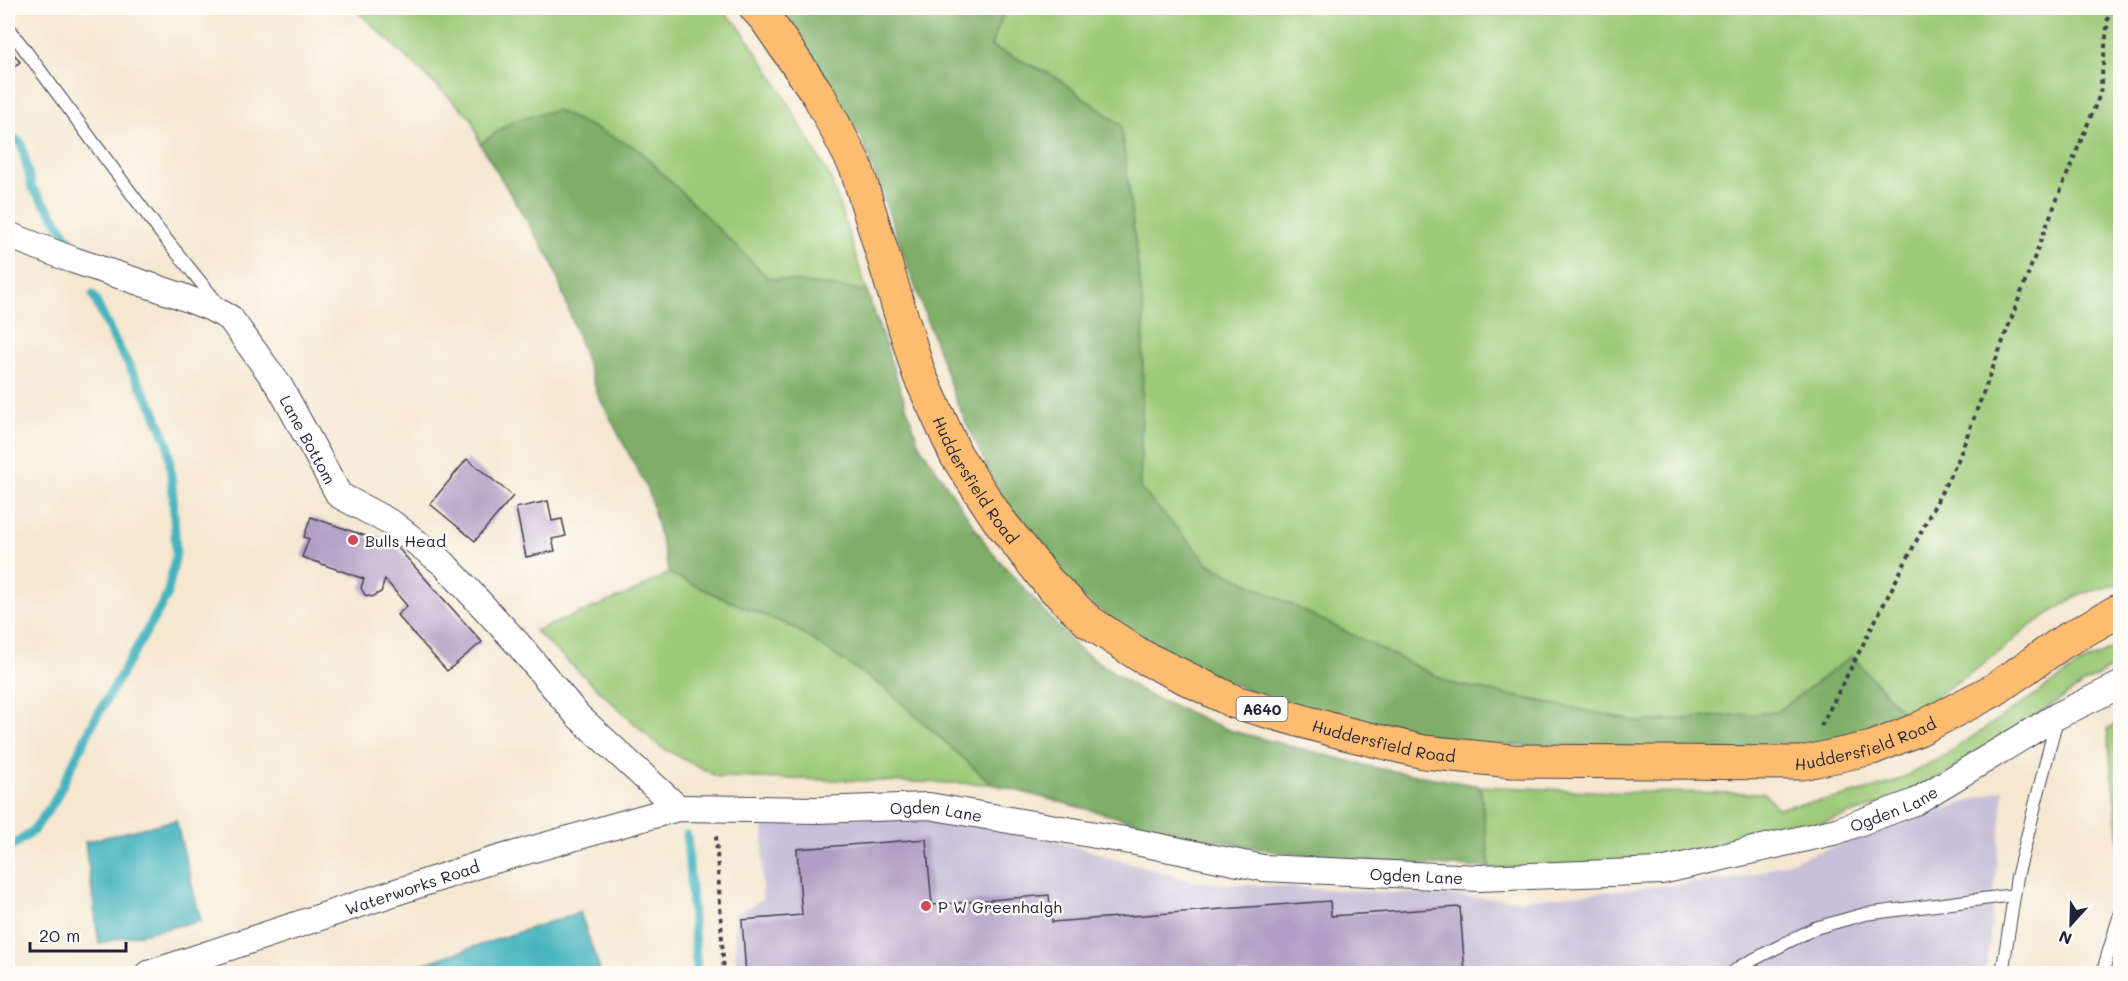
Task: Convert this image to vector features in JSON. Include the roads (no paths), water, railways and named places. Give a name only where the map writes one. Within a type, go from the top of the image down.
[{"type":"main road","name":"Huddersfield Road","points":[[756,8],[819,96],[856,167],[919,374],[956,455],[1005,528],[1048,582],[1088,621],[1141,656],[1235,702],[1344,733],[1424,752],[1512,761],[1779,763],[1813,761],[1872,748],[1919,729],[1994,690],[2063,642],[2121,610]]},
{"type":"street","name":"Lane Bottom","points":[[8,235],[73,260],[178,295],[230,318],[280,387],[339,495],[393,524],[444,564],[518,644],[578,716],[678,808]]},
{"type":"street","name":"Ogden Lane","points":[[678,808],[817,810],[929,806],[1136,842],[1263,868],[1479,878],[1661,871],[1838,831],[1915,802],[2057,716],[2121,685]]},
{"type":"street","name":"Waterworks Road","points":[[148,974],[484,863],[678,808]]},
{"type":"lane","points":[[8,27],[160,232],[230,318]]},
{"type":"lane","points":[[2002,974],[2017,877],[2057,716]]},
{"type":"lane","points":[[1731,974],[1741,966],[1815,928],[1865,914],[2014,895]]},
{"type":"lane","points":[[2102,974],[2121,914]]},
{"type":"water","points":[[176,820],[201,921],[99,943],[85,842]]},
{"type":"water","points":[[580,912],[601,973],[395,973]]},
{"type":"waterway","points":[[8,134],[21,143],[32,188],[69,239]]},
{"type":"waterway","points":[[8,849],[33,831],[54,802],[94,721],[167,596],[176,554],[168,444],[154,410],[114,339],[93,295]]},
{"type":"waterway","points":[[687,835],[697,974]]},
{"type":"place","name":"Bulls Head","points":[[353,540]]},
{"type":"place","name":"P W Greenhalgh","points":[[926,906]]}]
